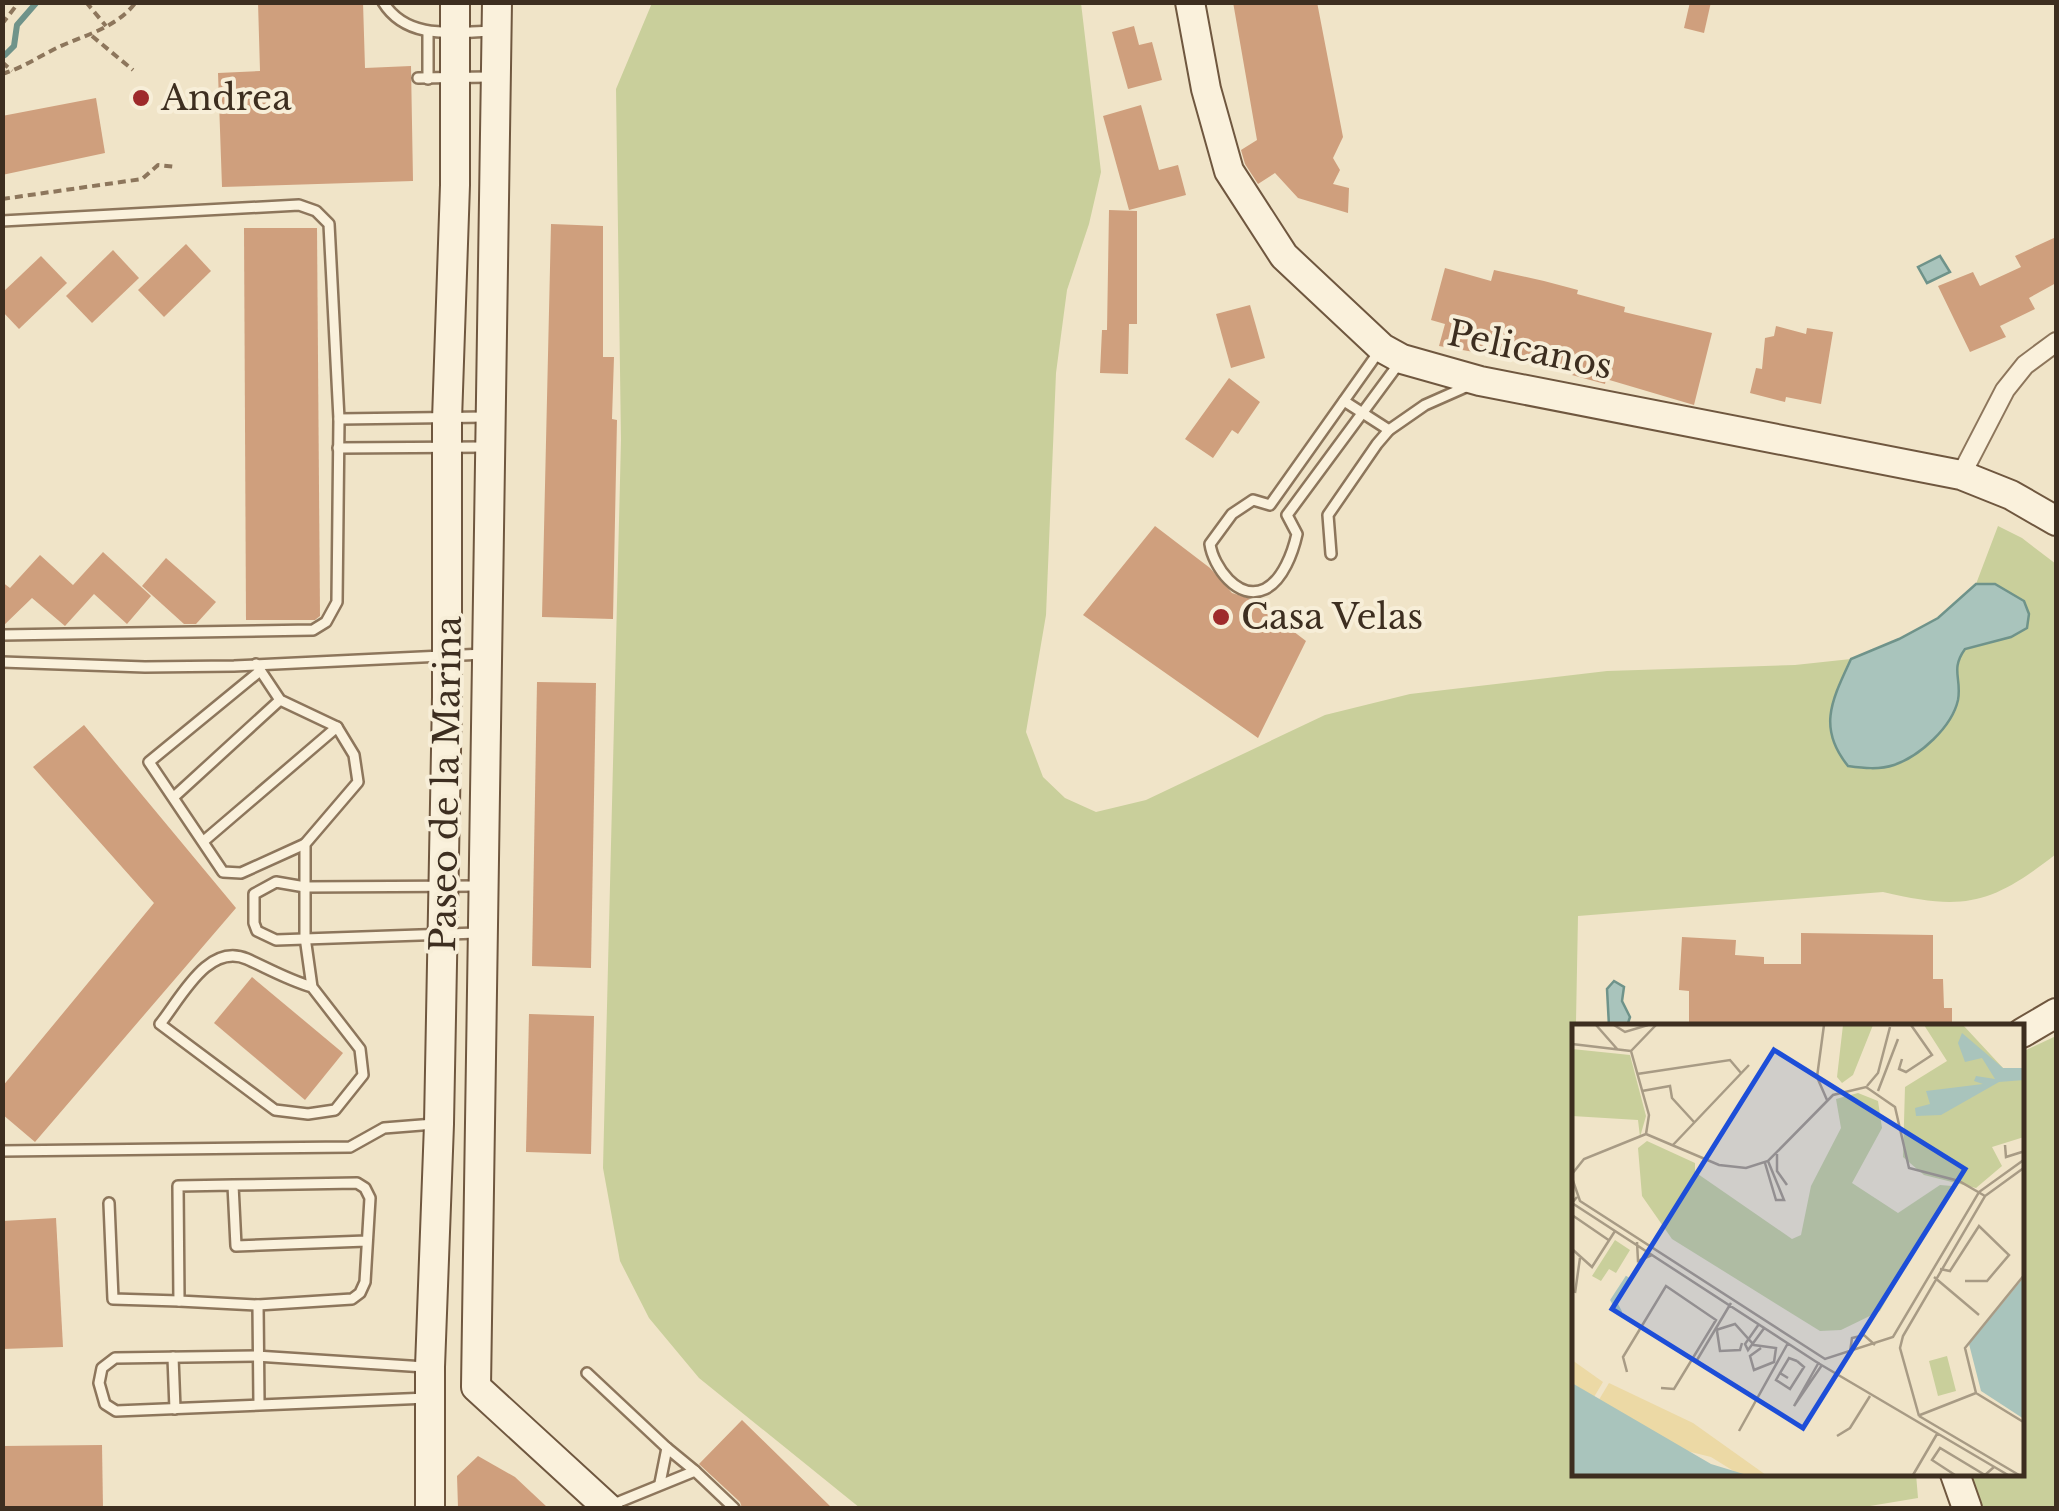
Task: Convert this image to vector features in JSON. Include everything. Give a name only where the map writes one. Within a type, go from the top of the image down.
[{"type":"street","name":"Paseo de la Marina","points":[[430,1508],[447,697],[447,420],[455,185],[433,78],[441,32],[454,2]]},
{"type":"street","name":"Pelicanos","points":[[1190,2],[1206,89],[1230,170],[1284,256],[1392,353],[1480,380],[1961,475],[2011,495],[2056,521]]},
{"type":"street","name":"Paseo de la Marina","points":[[476,1387],[496,16]]},
{"type":"street","points":[[1961,475],[2005,390],[2025,365],[2056,342]]},
{"type":"street","points":[[447,697],[484,698]]},
{"type":"street","points":[[2024,1032],[2056,1012]]},
{"type":"street","points":[[430,1367],[476,1387],[607,1508]]},
{"type":"street","points":[[1956,1476],[1967,1508]]},
{"type":"lane","points":[[383,2],[390,14],[408,27],[441,32],[496,16]]},
{"type":"lane","points":[[433,78],[496,76]]},
{"type":"lane","points":[[2,221],[299,205],[316,212],[328,224],[339,419],[337,602],[326,622],[314,630],[2,635]]},
{"type":"lane","points":[[1270,505],[1344,401],[1392,353]]},
{"type":"lane","points":[[1287,515],[1363,414],[1392,353]]},
{"type":"lane","points":[[1331,554],[1328,514],[1388,430],[1425,405],[1480,380]]},
{"type":"lane","points":[[1344,401],[1388,430]]},
{"type":"lane","points":[[339,419],[490,417]]},
{"type":"lane","points":[[338,448],[489,447]]},
{"type":"lane","points":[[1253,500],[1270,505],[1287,515],[1297,534],[1293,552],[1282,570],[1268,588],[1253,592],[1222,574],[1212,560],[1210,544],[1232,514],[1253,500]]},
{"type":"lane","points":[[2,662],[258,668],[485,654]]},
{"type":"lane","points":[[258,668],[280,700],[337,727],[354,755],[358,782],[304,844],[241,873],[223,872],[149,762],[258,668]]},
{"type":"lane","points":[[175,796],[280,700]]},
{"type":"lane","points":[[205,840],[337,727]]},
{"type":"lane","points":[[304,844],[305,937],[312,986],[360,1050],[363,1075],[335,1110],[308,1114],[275,1110],[160,1024],[209,963],[224,955],[243,957],[279,977],[312,986]]},
{"type":"lane","points":[[481,933],[276,940],[257,931],[254,894],[276,882],[305,887],[482,886]]},
{"type":"lane","points":[[2,1151],[350,1148],[384,1128],[439,1124]]},
{"type":"lane","points":[[109,1203],[113,1299],[258,1305],[352,1299],[360,1293],[365,1282],[370,1198],[365,1188],[357,1183],[178,1186],[179,1301]]},
{"type":"lane","points":[[233,1185],[236,1246],[366,1242]]},
{"type":"lane","points":[[258,1305],[259,1404]]},
{"type":"lane","points":[[430,1367],[256,1356],[115,1358],[102,1368],[99,1384],[105,1404],[116,1411],[259,1404],[431,1404]]},
{"type":"lane","points":[[174,1357],[175,1410]]},
{"type":"lane","points":[[587,1373],[734,1508]]},
{"type":"lane","points":[[660,1483],[667,1448]]},
{"type":"lane","points":[[607,1508],[695,1471]]},
{"type":"path","points":[[2,24],[19,2]]},
{"type":"path","points":[[86,2],[106,26]]},
{"type":"path","points":[[2,74],[67,43],[92,36],[136,2]]},
{"type":"path","points":[[92,36],[133,70]]},
{"type":"path","points":[[2,62],[12,72]]},
{"type":"path","points":[[2,199],[142,179],[158,166],[176,167]]},
{"type":"green space","points":[[652,3],[1081,3],[1101,172],[1067,290],[1056,373],[1046,615],[1026,732],[1043,777],[1065,798],[1096,812],[1146,800],[1325,715],[1410,694],[1607,671],[1795,665],[1851,659],[1938,618],[1976,584],[1998,526],[2022,538],[2056,564],[2056,854],[2033,871],[1994,893],[1956,902],[1883,892],[1578,916],[1576,1024],[1572,1024],[1572,1476],[1916,1476],[1918,1498],[1858,1508],[860,1508],[699,1378],[649,1318],[620,1261],[603,1168],[621,440],[616,89]]},
{"type":"green space","points":[[2056,1036],[2056,1508],[1970,1508],[1958,1476],[2024,1476],[2024,1051]]},
{"type":"water","points":[[1940,256],[1950,272],[1927,283],[1918,267]]},
{"type":"water","points":[[1976,584],[1995,584],[2024,601],[2029,614],[2027,628],[2011,637],[1965,649],[1958,663],[1955,710],[1924,748],[1888,767],[1848,766],[1838,752],[1830,726],[1838,688],[1851,659],[1938,618]]},
{"type":"water","points":[[1614,981],[1624,987],[1622,1001],[1630,1017],[1628,1024],[1609,1024],[1607,989]]},
{"type":"building","points":[[258,2],[363,2],[365,68],[411,66],[413,181],[222,187],[218,73],[260,71]]},
{"type":"building","points":[[1233,2],[1317,2],[1343,137],[1333,158],[1340,170],[1333,184],[1349,188],[1348,213],[1298,198],[1275,173],[1258,184],[1245,164],[1241,150],[1257,140]]},
{"type":"building","points":[[1690,2],[1711,2],[1704,33],[1684,28]]},
{"type":"building","points":[[1134,26],[1139,45],[1152,42],[1162,80],[1128,89],[1112,32]]},
{"type":"building","points":[[96,98],[105,153],[2,175],[2,116]]},
{"type":"building","points":[[1141,105],[1159,170],[1178,165],[1186,195],[1129,210],[1103,116]]},
{"type":"building","points":[[1109,210],[1137,211],[1137,324],[1129,324],[1128,374],[1100,373],[1102,330],[1107,330]]},
{"type":"building","points":[[551,224],[603,226],[603,357],[614,357],[612,419],[617,420],[613,619],[542,617]]},
{"type":"building","points":[[244,228],[317,228],[320,616],[315,620],[246,620]]},
{"type":"building","points":[[2056,237],[2056,283],[2029,298],[2035,309],[2000,326],[2006,337],[1970,352],[1938,286],[1973,272],[1980,286],[2021,267],[2015,256]]},
{"type":"building","points":[[186,244],[211,271],[164,317],[138,290]]},
{"type":"building","points":[[113,250],[139,278],[92,323],[66,296]]},
{"type":"building","points":[[41,256],[67,283],[19,329],[2,311],[2,293]]},
{"type":"building","points":[[1445,268],[1491,281],[1494,270],[1544,281],[1625,307],[1624,312],[1712,333],[1694,405],[1606,379],[1605,384],[1509,358],[1439,346],[1445,324],[1431,320]]},
{"type":"building","points":[[1250,305],[1265,358],[1231,368],[1216,314]]},
{"type":"building","points":[[1776,326],[1806,334],[1807,328],[1833,332],[1821,404],[1786,397],[1785,402],[1750,393],[1756,368],[1762,369],[1765,338],[1774,336]]},
{"type":"building","points":[[1229,378],[1260,402],[1238,434],[1232,430],[1213,458],[1185,439]]},
{"type":"building","points":[[1155,526],[1210,568],[1232,593],[1251,599],[1306,641],[1258,738],[1083,615]]},
{"type":"building","points":[[103,552],[151,596],[127,624],[94,594],[65,626],[32,598],[2,627],[2,582],[10,588],[40,555],[73,585]]},
{"type":"building","points":[[166,558],[216,602],[196,624],[184,624],[142,586]]},
{"type":"building","points":[[537,682],[596,683],[591,968],[532,966]]},
{"type":"building","points":[[84,725],[236,908],[35,1142],[2,1114],[2,1087],[154,903],[33,767]]},
{"type":"building","points":[[1801,933],[1933,935],[1933,979],[1943,979],[1944,1008],[1952,1008],[1952,1024],[1689,1024],[1689,991],[1679,990],[1682,937],[1736,940],[1735,955],[1764,957],[1764,964],[1801,964]]},
{"type":"building","points":[[252,977],[343,1053],[305,1100],[214,1023]]},
{"type":"building","points":[[529,1014],[594,1016],[591,1154],[526,1152]]},
{"type":"building","points":[[56,1218],[63,1347],[2,1349],[2,1221]]},
{"type":"building","points":[[742,1420],[832,1508],[742,1508],[699,1464]]},
{"type":"building","points":[[102,1445],[103,1508],[2,1508],[2,1446]]},
{"type":"building","points":[[478,1456],[515,1477],[548,1508],[458,1508],[457,1476]]},
{"type":"waterway","points":[[5,55],[14,46],[17,25],[37,2]]},
{"type":"place","name":"Andrea","points":[[141,98]]},
{"type":"place","name":"Casa Velas","points":[[1221,617]]}]
